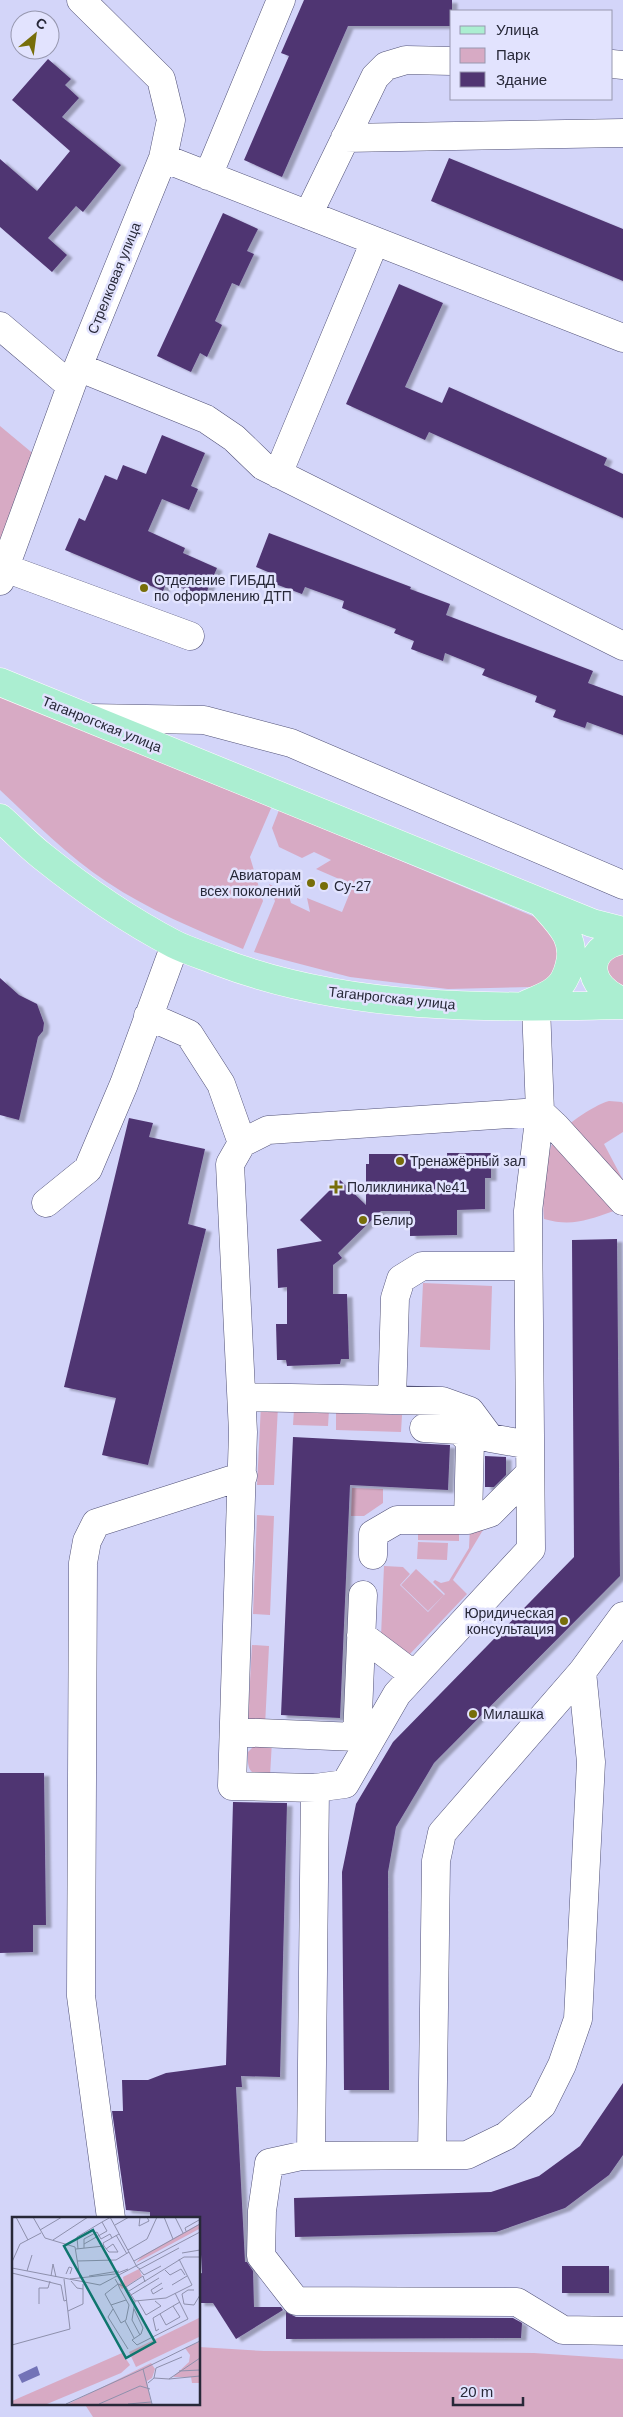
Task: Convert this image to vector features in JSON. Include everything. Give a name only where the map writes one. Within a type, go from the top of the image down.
[{"type":"main road","name":"Таганрогская улица","points":[[0,682],[592,923],[623,931]]},
{"type":"main road","name":"Таганрогская улица","points":[[0,818],[41,856],[99,897],[175,945],[240,969],[294,985],[350,996],[450,1006],[623,1006]]},
{"type":"main road","points":[[530,1006],[555,991],[568,972],[571,962],[572,949],[569,937],[562,926],[540,902]]},
{"type":"main road","points":[[623,940],[613,942],[599,952],[592,970],[597,984],[612,997],[623,1001]]},
{"type":"street","name":"Стрелковая улица","points":[[2,574],[75,377],[163,158],[171,120],[161,79],[81,0]]},
{"type":"street","points":[[208,176],[281,0]]},
{"type":"street","points":[[308,215],[375,77],[386,66],[406,60],[450,61]]},
{"type":"street","points":[[345,138],[623,133]]},
{"type":"street","points":[[163,158],[623,338]]},
{"type":"street","points":[[278,474],[375,241]]},
{"type":"street","points":[[0,326],[75,377],[206,419],[234,438],[263,466],[623,646]]},
{"type":"street","points":[[2,574],[190,636]]},
{"type":"street","points":[[88,718],[204,720],[291,743],[623,885]]},
{"type":"street","points":[[46,1203],[88,1169],[124,1084],[175,945]]},
{"type":"street","points":[[530,1006],[540,1112],[528,1210],[531,1549],[397,1694],[344,1784],[315,1788],[232,1786],[243,1476],[243,1397],[230,1164],[242,1143],[268,1130],[540,1112],[623,1201]]},
{"type":"street","points":[[148,1016],[189,1034],[221,1084],[242,1143]]},
{"type":"street","points":[[392,1400],[395,1298],[401,1279],[422,1266],[528,1266]]},
{"type":"street","points":[[243,1397],[442,1401],[470,1411],[490,1438],[530,1445]]},
{"type":"street","points":[[424,1428],[459,1430],[470,1441],[468,1520]]},
{"type":"street","points":[[373,1555],[373,1534],[397,1520],[468,1520],[490,1513],[530,1473]]},
{"type":"street","points":[[111,2217],[81,1996],[83,1563],[87,1541],[96,1523],[243,1476]]},
{"type":"street","points":[[234,1732],[357,1737],[363,1595]]},
{"type":"street","points":[[432,2155],[436,1860],[442,1833],[582,1672],[623,1616]]},
{"type":"street","points":[[361,1635],[414,1675]]},
{"type":"street","points":[[582,1672],[591,1762],[578,2019],[562,2065],[542,2105],[506,2136],[467,2155],[311,2156],[269,2163],[262,2211],[261,2256],[296,2301],[517,2302],[563,2330],[623,2331]]},
{"type":"street","points":[[311,2156],[315,1788]]},
{"type":"green space","points":[[0,426],[36,456],[0,543]]},
{"type":"green space","points":[[0,693],[272,806],[250,857],[263,901],[243,949],[190,927],[107,882],[65,850],[0,790]]},
{"type":"green space","points":[[279,810],[554,925],[565,955],[548,982],[532,987],[448,989],[350,977],[254,952],[275,901],[269,884],[288,893],[291,903],[310,912],[307,898],[342,912],[353,885],[316,869],[331,860],[314,852],[302,858],[279,847],[272,828]]},
{"type":"green space","points":[[623,947],[623,991],[615,991],[599,962]]},
{"type":"green space","points":[[609,1101],[622,1102],[623,1104],[623,1132],[604,1144],[623,1180],[623,1216],[614,1211],[587,1220],[571,1222],[544,1219],[544,1180],[553,1142],[563,1130],[578,1118],[594,1107]]},
{"type":"green space","points":[[423,1283],[492,1286],[490,1350],[420,1347]]},
{"type":"green space","points":[[261,1405],[278,1406],[274,1485],[257,1485]]},
{"type":"green space","points":[[294,1409],[329,1410],[328,1426],[293,1425]]},
{"type":"green space","points":[[336,1413],[402,1415],[401,1432],[336,1430]]},
{"type":"green space","points":[[352,1488],[383,1489],[383,1503],[364,1516],[351,1516]]},
{"type":"green space","points":[[257,1515],[274,1516],[270,1615],[253,1614]]},
{"type":"green space","points":[[489,1520],[453,1580],[467,1594],[409,1655],[381,1636],[384,1566],[403,1567],[410,1574],[400,1585],[428,1612],[445,1594],[433,1582],[435,1580],[441,1583],[449,1581],[469,1548],[470,1526]]},
{"type":"green space","points":[[418,1531],[459,1533],[459,1541],[418,1540]]},
{"type":"green space","points":[[418,1542],[448,1543],[447,1560],[417,1559]]},
{"type":"green space","points":[[416,1569],[444,1595],[428,1611],[401,1585]]},
{"type":"green space","points":[[252,1645],[269,1646],[265,1726],[248,1718]]},
{"type":"green space","points":[[260,1740],[272,1741],[270,1776],[258,1775],[249,1768],[248,1752]]},
{"type":"green space","points":[[200,2347],[264,2351],[534,2353],[623,2359],[623,2417],[93,2417],[85,2404],[200,2404]]},
{"type":"building","points":[[304,0],[452,0],[450,26],[348,26],[282,177],[244,160],[289,56],[281,53]]},
{"type":"building","points":[[49,60],[71,79],[65,85],[79,98],[62,117],[121,165],[83,212],[76,206],[48,238],[67,255],[52,272],[0,227],[0,159],[37,191],[70,151],[12,100]]},
{"type":"building","points":[[449,158],[623,229],[623,281],[431,201]]},
{"type":"building","points":[[223,213],[258,229],[247,251],[254,254],[239,286],[232,283],[215,321],[222,325],[207,357],[200,353],[191,372],[157,356]]},
{"type":"building","points":[[399,284],[443,303],[405,387],[442,403],[449,387],[607,458],[604,465],[623,474],[623,518],[429,432],[425,440],[346,404]]},
{"type":"building","points":[[162,435],[205,453],[191,486],[198,489],[189,510],[162,499],[148,531],[185,548],[183,553],[217,568],[204,598],[167,581],[163,591],[65,550],[79,518],[85,521],[105,475],[117,480],[123,465],[146,474]]},
{"type":"building","points":[[269,533],[411,587],[410,589],[450,604],[446,615],[593,671],[588,683],[623,696],[623,735],[587,722],[585,728],[553,717],[556,710],[535,702],[537,696],[482,675],[485,669],[445,653],[443,661],[411,649],[414,641],[394,633],[396,629],[342,608],[344,601],[305,587],[302,594],[270,582],[273,574],[256,567]]},
{"type":"building","points":[[0,978],[19,995],[37,1004],[44,1023],[43,1031],[38,1037],[19,1120],[0,1115]]},
{"type":"building","points":[[129,1118],[153,1123],[149,1137],[205,1149],[188,1224],[206,1229],[148,1465],[102,1455],[116,1398],[64,1387]]},
{"type":"building","points":[[447,1153],[491,1153],[491,1178],[485,1178],[485,1209],[457,1210],[457,1235],[410,1236],[410,1211],[381,1211],[338,1253],[342,1258],[333,1265],[333,1294],[347,1294],[349,1359],[341,1359],[340,1364],[287,1366],[286,1360],[277,1360],[276,1324],[287,1324],[287,1287],[278,1288],[277,1249],[322,1241],[300,1220],[340,1180],[366,1205],[366,1164],[369,1164],[369,1154],[410,1154],[411,1167],[448,1167]]},
{"type":"building","points":[[617,1239],[620,1576],[434,1763],[396,1827],[388,1872],[389,2090],[344,2090],[342,1872],[356,1804],[393,1742],[574,1557],[572,1240]]},
{"type":"building","points":[[293,1437],[450,1445],[448,1490],[350,1485],[340,1718],[281,1715]]},
{"type":"building","points":[[485,1456],[506,1457],[506,1475],[494,1487],[485,1487]]},
{"type":"building","points":[[0,1773],[44,1773],[46,1925],[33,1925],[33,1952],[0,1953]]},
{"type":"building","points":[[233,1802],[287,1803],[280,2077],[241,2076],[242,2087],[236,2087],[245,2262],[253,2271],[254,2307],[281,2307],[283,2310],[236,2339],[213,2303],[200,2303],[200,2274],[202,2273],[200,2217],[150,2217],[150,2212],[126,2210],[112,2111],[123,2111],[122,2080],[148,2080],[166,2073],[226,2065]]},
{"type":"building","points":[[623,2083],[623,2155],[609,2175],[565,2208],[496,2232],[295,2237],[294,2198],[491,2192],[539,2176],[580,2146]]},
{"type":"building","points":[[562,2266],[609,2266],[609,2293],[562,2293]]},
{"type":"building","points":[[286,2312],[296,2317],[513,2318],[522,2323],[521,2338],[286,2339]]},
{"type":"place","name":"Отделение ГИБДД по оформлению ДТП","points":[[144,588]]},
{"type":"place","name":"Авиаторам всех поколений","points":[[311,883]]},
{"type":"place","name":"Су-27","points":[[324,886]]},
{"type":"place","name":"Тренажёрный зал","points":[[400,1161]]},
{"type":"place","name":"Поликлиника №41","points":[[336,1187]]},
{"type":"place","name":"Белир","points":[[363,1220]]},
{"type":"place","name":"Юридическая консультация","points":[[564,1621]]},
{"type":"place","name":"Милашка","points":[[473,1714]]}]
